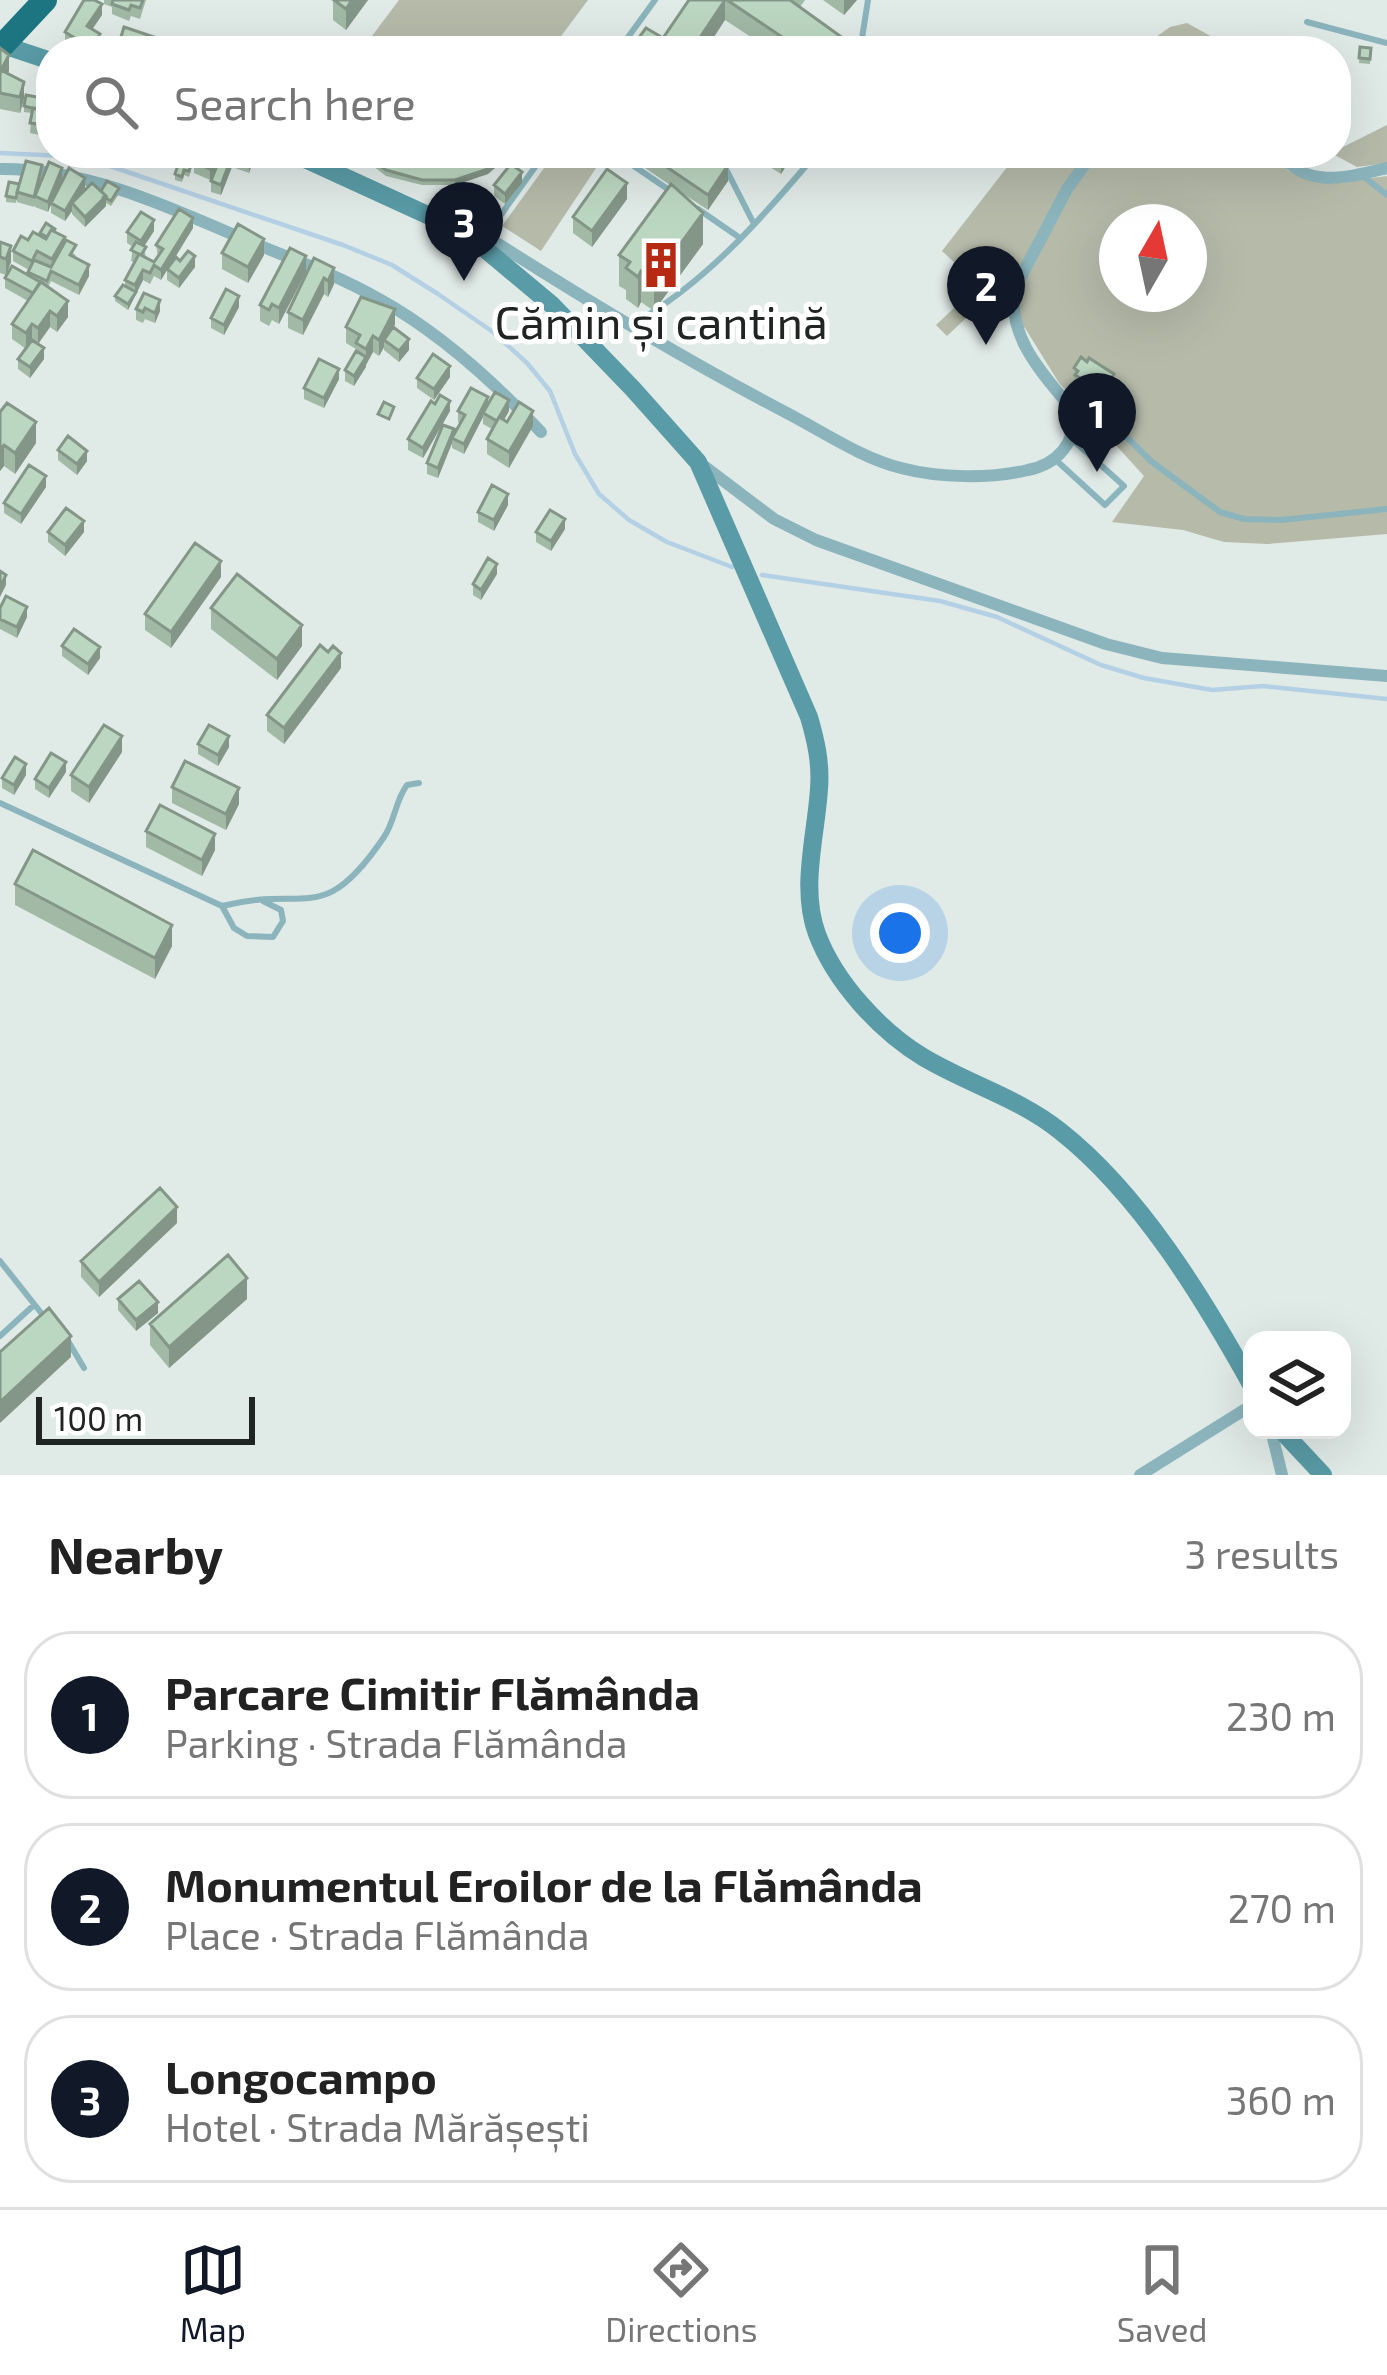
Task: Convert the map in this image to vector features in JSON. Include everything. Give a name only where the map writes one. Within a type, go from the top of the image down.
[{"type":"highway","points":[[1,46],[45,0]]},
{"type":"main road","points":[[1,46],[36,56]]},
{"type":"main road","points":[[325,168],[447,224],[485,249],[552,305],[698,462],[818,748],[812,908],[818,934],[837,971],[889,1032],[921,1056],[1060,1130],[1101,1170],[1185,1276],[1243,1371]]},
{"type":"main road","points":[[1289,1439],[1323,1475]]},
{"type":"street","points":[[447,224],[486,236],[628,327],[846,444],[901,468],[974,476],[1021,472],[1055,459],[1073,432],[1075,412],[1019,337],[1012,306],[1024,270],[1082,168]]},
{"type":"street","points":[[1293,168],[1323,178],[1387,168]]},
{"type":"street","points":[[0,169],[38,170],[105,184],[379,298],[480,373],[541,432]]},
{"type":"street","points":[[698,462],[774,519],[816,539],[1106,644],[1213,665],[1387,676]]},
{"type":"street","points":[[1140,1475],[1243,1411]]},
{"type":"street","points":[[1273,1439],[1282,1475]]},
{"type":"lane","points":[[629,36],[655,0]]},
{"type":"lane","points":[[862,36],[868,0]]},
{"type":"lane","points":[[1307,22],[1387,44]]},
{"type":"lane","points":[[486,236],[534,168]]},
{"type":"lane","points":[[637,168],[740,238]]},
{"type":"lane","points":[[724,168],[754,224]]},
{"type":"lane","points":[[628,327],[661,308],[740,238],[804,168]]},
{"type":"lane","points":[[1361,174],[1387,195]]},
{"type":"lane","points":[[1055,459],[1105,505],[1124,486],[1073,432],[1099,410],[1196,498],[1220,512],[1244,519],[1281,520],[1387,509]]},
{"type":"lane","points":[[0,803],[222,906],[318,898],[347,886],[386,835],[407,785],[419,783]]},
{"type":"lane","points":[[222,906],[234,928],[247,936],[273,937],[283,921],[280,910],[261,901]]},
{"type":"lane","points":[[0,1261],[52,1323]]},
{"type":"lane","points":[[0,1336],[34,1305]]},
{"type":"lane","points":[[61,1331],[85,1368]]},
{"type":"green space","points":[[399,0],[588,0],[561,36],[372,36]]},
{"type":"green space","points":[[1187,23],[1211,36],[1157,36]]},
{"type":"green space","points":[[1387,125],[1387,163],[1351,164],[1351,143]]},
{"type":"green space","points":[[544,168],[596,168],[541,251],[502,226]]},
{"type":"green space","points":[[1006,168],[1287,168],[1323,180],[1387,176],[1387,534],[1268,544],[1224,542],[1183,530],[1112,522],[1144,476],[1059,383],[1025,328],[942,251]]},
{"type":"green space","points":[[973,290],[984,301],[947,336],[936,325]]},
{"type":"building","points":[[84,0],[102,4],[87,26],[99,36],[65,32]]},
{"type":"building","points":[[113,0],[143,0],[140,8],[131,5],[129,10],[112,4]]},
{"type":"building","points":[[689,0],[725,0],[701,36],[664,36]]},
{"type":"building","points":[[727,0],[790,0],[840,36],[781,36]]},
{"type":"building","points":[[124,27],[151,36],[121,36]]},
{"type":"building","points":[[1360,47],[1371,48],[1370,59],[1359,58]]},
{"type":"building","points":[[0,48],[9,55],[1,70],[24,82],[20,97],[0,93]]},
{"type":"building","points":[[26,95],[36,97],[36,109],[24,106]]},
{"type":"building","points":[[26,161],[36,164],[41,168],[34,197],[17,192]]},
{"type":"building","points":[[47,168],[62,168],[48,202],[35,196]]},
{"type":"building","points":[[69,168],[85,178],[65,211],[51,203]]},
{"type":"building","points":[[216,168],[227,168],[221,185],[211,181]]},
{"type":"building","points":[[489,168],[455,180],[422,180],[386,170]]},
{"type":"building","points":[[508,168],[522,172],[505,194],[494,185]]},
{"type":"building","points":[[668,168],[726,168],[708,195]]},
{"type":"building","points":[[607,169],[627,183],[592,231],[573,217]]},
{"type":"building","points":[[107,181],[119,188],[111,201],[101,191]]},
{"type":"building","points":[[9,182],[19,184],[16,198],[6,196]]},
{"type":"building","points":[[92,183],[106,196],[85,217],[72,203]]},
{"type":"building","points":[[671,184],[703,213],[654,280],[641,271],[638,277],[626,268],[630,262],[619,255]]},
{"type":"building","points":[[179,209],[193,218],[161,270],[154,265],[150,273],[143,270],[135,285],[125,280],[139,254],[154,262],[163,249],[156,245]]},
{"type":"building","points":[[141,212],[154,220],[141,241],[127,232]]},
{"type":"building","points":[[46,223],[55,229],[47,237],[40,233]]},
{"type":"building","points":[[238,224],[264,239],[248,267],[222,253]]},
{"type":"building","points":[[51,230],[65,237],[52,259],[37,251],[32,261],[13,251],[21,236],[28,240],[33,232],[46,239]]},
{"type":"building","points":[[66,240],[76,245],[70,255],[89,265],[79,285],[51,271],[47,281],[28,272],[34,260],[51,267]]},
{"type":"building","points":[[0,242],[11,246],[6,259],[0,257]]},
{"type":"building","points":[[136,242],[146,247],[141,255],[131,250]]},
{"type":"building","points":[[290,248],[306,256],[279,308],[272,304],[269,310],[260,305]]},
{"type":"building","points":[[188,251],[195,256],[179,278],[167,269]]},
{"type":"building","points":[[314,258],[334,268],[303,320],[288,312]]},
{"type":"building","points":[[12,266],[40,282],[33,293],[5,278]]},
{"type":"building","points":[[41,282],[68,301],[57,316],[50,311],[38,328],[32,324],[26,333],[12,324]]},
{"type":"building","points":[[123,285],[136,292],[128,304],[115,296]]},
{"type":"building","points":[[226,289],[239,296],[224,325],[211,318]]},
{"type":"building","points":[[144,293],[160,300],[155,313],[136,309]]},
{"type":"building","points":[[361,297],[395,309],[379,340],[373,336],[366,349],[356,343],[360,335],[346,327]]},
{"type":"building","points":[[393,327],[409,339],[399,351],[384,340]]},
{"type":"building","points":[[32,340],[44,348],[30,367],[18,359]]},
{"type":"building","points":[[356,351],[366,357],[354,376],[345,370]]},
{"type":"building","points":[[433,354],[450,366],[434,389],[417,378]]},
{"type":"building","points":[[1081,357],[1114,374],[1103,391],[1075,375]]},
{"type":"building","points":[[319,359],[339,369],[324,398],[304,388]]},
{"type":"building","points":[[471,388],[488,397],[464,444],[452,438],[465,415],[458,411]]},
{"type":"building","points":[[495,392],[509,400],[497,421],[483,413]]},
{"type":"building","points":[[440,395],[450,401],[423,448],[408,439],[431,401],[435,404]]},
{"type":"building","points":[[384,402],[394,407],[389,419],[378,414]]},
{"type":"building","points":[[519,402],[533,411],[509,452],[487,439],[499,417],[507,422]]},
{"type":"building","points":[[7,403],[36,422],[15,453],[4,445],[0,450],[0,412]]},
{"type":"building","points":[[443,425],[454,429],[438,468],[427,463]]},
{"type":"building","points":[[68,436],[87,451],[77,464],[58,450]]},
{"type":"building","points":[[29,465],[46,476],[21,514],[4,503]]},
{"type":"building","points":[[492,485],[508,494],[494,520],[478,512]]},
{"type":"building","points":[[66,508],[84,521],[65,545],[48,532]]},
{"type":"building","points":[[550,510],[565,519],[551,541],[536,532]]},
{"type":"building","points":[[195,543],[221,561],[171,632],[145,614]]},
{"type":"building","points":[[488,558],[497,564],[481,590],[473,584]]},
{"type":"building","points":[[237,574],[302,625],[277,659],[211,608]]},
{"type":"building","points":[[6,596],[27,607],[17,627],[0,619]]},
{"type":"building","points":[[74,629],[100,647],[88,664],[62,646]]},
{"type":"building","points":[[320,645],[328,652],[333,646],[341,653],[284,728],[267,715]]},
{"type":"building","points":[[104,725],[122,736],[89,787],[71,775]]},
{"type":"building","points":[[209,725],[229,736],[218,755],[198,744]]},
{"type":"building","points":[[51,753],[66,762],[49,788],[35,779]]},
{"type":"building","points":[[15,757],[26,764],[14,785],[2,778]]},
{"type":"building","points":[[185,761],[239,788],[226,814],[172,787]]},
{"type":"building","points":[[160,805],[215,834],[202,860],[146,831]]},
{"type":"building","points":[[33,850],[172,925],[155,958],[15,884]]},
{"type":"building","points":[[160,1188],[177,1207],[99,1282],[81,1261]]},
{"type":"building","points":[[228,1255],[247,1278],[169,1347],[150,1324]]},
{"type":"building","points":[[139,1281],[158,1302],[136,1320],[118,1299]]},
{"type":"building","points":[[49,1308],[71,1336],[0,1402],[0,1352]]},
{"type":"waterway","points":[[0,153],[36,155]]},
{"type":"waterway","points":[[116,168],[343,245],[392,265],[438,294],[493,332],[550,391],[575,454],[599,494],[629,520],[667,542],[732,567]]},
{"type":"waterway","points":[[762,575],[940,601],[997,617],[1101,665],[1144,678],[1212,690],[1263,686],[1387,699]]},
{"type":"place","name":"Cămin și cantină","points":[[661,265]]},
{"type":"place","name":"Longocampo","points":[[464,281]]},
{"type":"place","name":"Monumentul Eroilor de la Flămânda","points":[[986,345]]},
{"type":"place","name":"Parcare Cimitir Flămânda","points":[[1097,472]]}]
